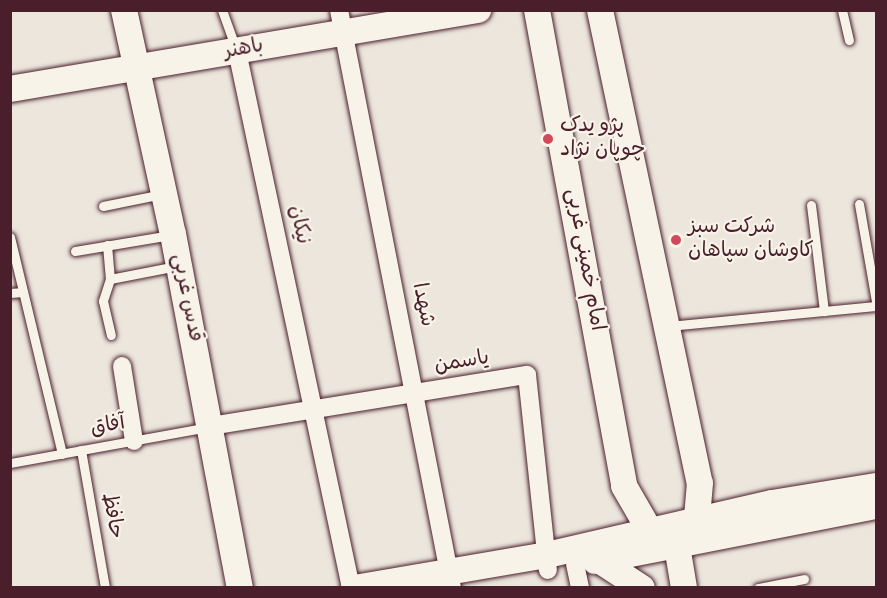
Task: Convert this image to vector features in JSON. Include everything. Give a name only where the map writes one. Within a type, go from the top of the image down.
[{"type":"main road","name":"قدس غربی","points":[[124,10],[139,68],[165,193],[240,588]]},
{"type":"main road","name":"امام خمینی غربی","points":[[537,10],[629,497]]},
{"type":"main road","points":[[600,10],[698,472],[697,520],[677,546],[684,585]]},
{"type":"main road","name":"باهنر","points":[[10,89],[237,51],[341,22],[461,12]]},
{"type":"main road","points":[[698,472],[716,497],[732,504],[772,503]]},
{"type":"main road","points":[[588,564],[650,531],[772,503],[876,486]]},
{"type":"main road","points":[[629,497],[650,531],[677,546]]},
{"type":"main road","points":[[588,564],[613,532],[625,512],[629,497]]},
{"type":"main road","points":[[352,588],[451,583],[548,562],[588,564],[876,506]]},
{"type":"main road","points":[[588,564],[642,588]]},
{"type":"street","name":"شهدا","points":[[341,22],[416,393],[451,583]]},
{"type":"street","name":"نیکان","points":[[237,51],[352,588]]},
{"type":"street","points":[[122,366],[134,441]]},
{"type":"street","name":"یاسمن","points":[[211,426],[527,375],[548,562]]},
{"type":"lane","points":[[222,10],[237,51]]},
{"type":"lane","points":[[842,10],[849,40]]},
{"type":"lane","points":[[103,206],[165,193]]},
{"type":"lane","points":[[859,204],[876,301]]},
{"type":"lane","points":[[811,205],[824,311]]},
{"type":"lane","points":[[75,251],[173,234]]},
{"type":"lane","points":[[10,237],[62,454]]},
{"type":"lane","points":[[107,246],[110,279],[103,301],[111,335]]},
{"type":"lane","points":[[110,279],[179,265]]},
{"type":"lane","points":[[10,294],[24,292]]},
{"type":"lane","points":[[666,327],[876,306]]},
{"type":"lane","name":"آفاق","points":[[10,463],[211,426]]},
{"type":"lane","name":"حافظ","points":[[81,450],[105,588]]},
{"type":"lane","points":[[758,588],[804,579]]},
{"type":"place","name":"پژو یدک چوپان نژاد","points":[[548,139]]},
{"type":"place","name":"شرکت سبز کاوشان سپاهان","points":[[676,240]]}]
